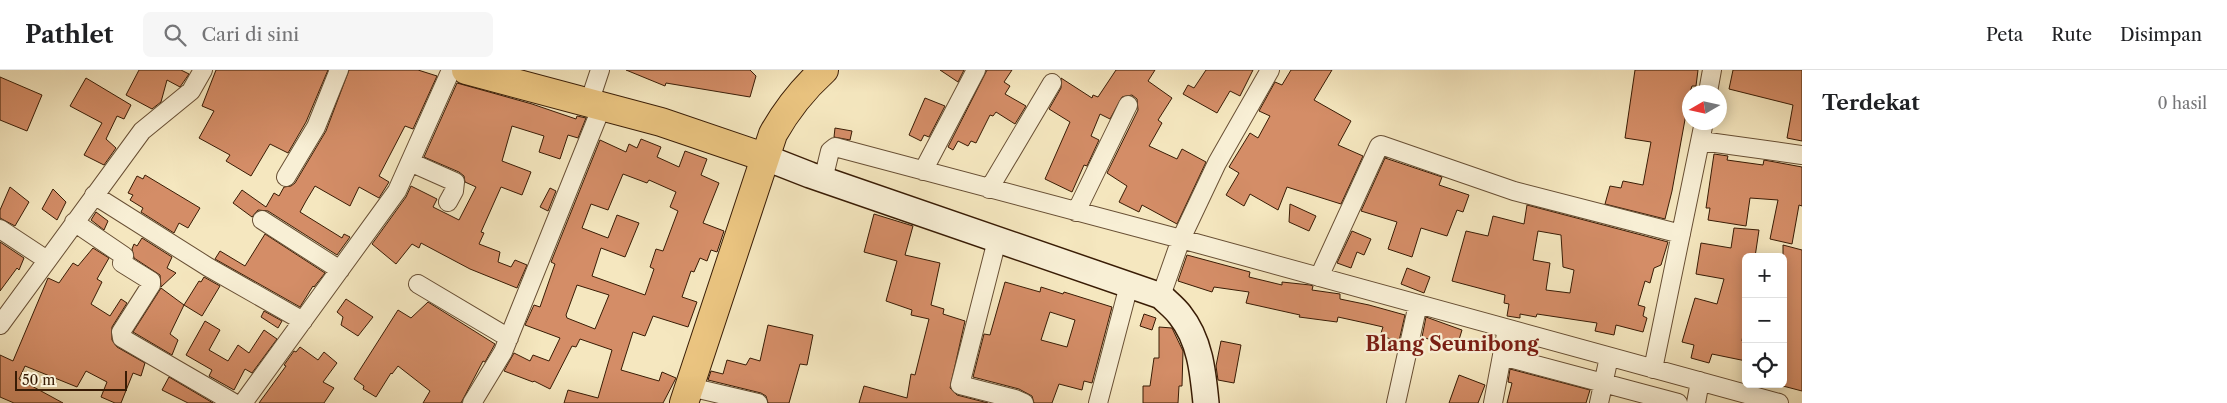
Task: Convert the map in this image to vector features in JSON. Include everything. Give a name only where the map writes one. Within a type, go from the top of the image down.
[{"type":"highway","points":[[466,70],[661,122],[796,170]]},
{"type":"highway","points":[[796,170],[773,134],[786,111],[816,77]]},
{"type":"highway","points":[[687,395],[796,170]]},
{"type":"main road","points":[[796,170],[1161,296],[1180,314],[1194,338],[1203,368],[1206,403]]},
{"type":"street","points":[[0,325],[142,131],[191,90],[202,70]]},
{"type":"street","points":[[286,177],[316,127],[339,70]]},
{"type":"street","points":[[243,403],[397,191],[451,70]]},
{"type":"street","points":[[472,403],[503,352],[509,338],[596,105],[600,70]]},
{"type":"street","points":[[923,171],[976,70]]},
{"type":"street","points":[[1161,296],[1181,239],[1217,163],[1270,70]]},
{"type":"street","points":[[1709,85],[1712,70]]},
{"type":"street","points":[[989,189],[1052,83]]},
{"type":"street","points":[[1076,212],[1128,105]]},
{"type":"street","points":[[1653,369],[1703,130]]},
{"type":"street","points":[[1701,141],[1802,155]]},
{"type":"street","points":[[1320,277],[1379,146],[1382,145],[1514,191],[1681,234]]},
{"type":"street","points":[[796,170],[835,148],[1181,239],[1778,403]]},
{"type":"street","points":[[410,162],[454,182],[454,191],[448,202]]},
{"type":"street","points":[[94,195],[208,267],[303,321]]},
{"type":"street","points":[[262,220],[340,270]]},
{"type":"street","points":[[74,222],[114,248],[124,256],[122,263],[151,282],[152,286],[121,332],[122,338],[234,403]]},
{"type":"street","points":[[0,229],[47,260]]},
{"type":"street","points":[[997,240],[960,385],[1024,403]]},
{"type":"street","points":[[418,284],[509,338]]},
{"type":"street","points":[[1098,403],[1129,285]]},
{"type":"street","points":[[1396,403],[1418,304]]},
{"type":"street","points":[[1492,403],[1507,328]]},
{"type":"street","points":[[1502,356],[1678,403]]},
{"type":"street","points":[[1599,403],[1609,357]]},
{"type":"street","points":[[1696,403],[1700,382]]},
{"type":"street","points":[[687,395],[758,403]]},
{"type":"building","points":[[139,70],[181,70],[189,74],[180,87],[167,80],[161,102],[152,109],[126,95]]},
{"type":"building","points":[[216,70],[328,70],[306,122],[288,153],[270,144],[251,176],[226,161],[230,155],[199,138],[214,111],[202,106]]},
{"type":"building","points":[[349,70],[418,70],[437,76],[413,129],[405,126],[379,176],[389,182],[379,198],[359,187],[350,206],[315,186],[306,201],[300,212],[342,238],[344,234],[350,237],[337,255],[268,211],[258,210],[252,217],[233,203],[242,190],[266,207],[274,193],[279,196],[284,187],[295,183],[326,131]]},
{"type":"building","points":[[626,70],[750,70],[756,76],[750,97],[666,83],[665,86]]},
{"type":"building","points":[[940,70],[964,70],[958,82]]},
{"type":"building","points":[[987,70],[1012,70],[1004,82],[1010,86],[1005,94],[1026,106],[1015,124],[996,112],[993,116],[990,115],[976,143],[971,141],[968,146],[958,141],[953,150],[948,147]]},
{"type":"building","points":[[1116,70],[1155,70],[1148,81],[1172,98],[1158,120],[1162,123],[1149,146],[1177,159],[1182,149],[1206,162],[1177,224],[1142,205],[1139,212],[1119,202],[1127,186],[1107,173],[1138,110],[1137,99],[1132,95],[1122,97],[1110,119],[1100,114],[1091,136],[1099,140],[1087,166],[1084,165],[1072,192],[1045,179],[1070,122],[1049,109],[1061,88],[1061,78],[1092,98],[1093,95],[1098,97]]},
{"type":"building","points":[[1206,70],[1253,70],[1240,96],[1230,91],[1217,113],[1183,94],[1188,85],[1194,88]]},
{"type":"building","points":[[1291,70],[1332,70],[1314,100],[1351,121],[1338,145],[1363,156],[1341,204],[1287,187],[1278,210],[1250,194],[1244,206],[1226,195],[1239,173],[1229,167],[1250,133],[1258,138],[1270,116],[1259,111],[1275,82],[1282,85]]},
{"type":"building","points":[[1635,70],[1698,70],[1696,85],[1682,85],[1683,130],[1665,219],[1605,204],[1610,186],[1621,188],[1623,181],[1643,185],[1651,142],[1625,138]]},
{"type":"building","points":[[1733,70],[1802,70],[1802,141],[1787,138],[1793,105],[1729,89]]},
{"type":"building","points":[[0,77],[42,95],[27,131],[0,120]]},
{"type":"building","points":[[86,78],[131,105],[124,119],[117,116],[106,139],[116,148],[104,165],[84,155],[102,123],[70,106]]},
{"type":"building","points":[[457,83],[532,104],[576,119],[577,116],[586,118],[578,138],[568,135],[560,159],[539,152],[544,136],[512,126],[502,161],[531,172],[522,195],[501,187],[481,232],[484,233],[479,244],[500,252],[498,262],[511,267],[515,260],[527,265],[517,288],[470,269],[421,243],[419,248],[412,244],[396,264],[372,244],[406,197],[411,186],[437,199],[433,207],[459,220],[476,187],[465,182],[464,176],[459,172],[424,157]]},
{"type":"building","points":[[925,98],[945,106],[929,137],[924,135],[921,141],[909,135]]},
{"type":"building","points":[[835,128],[852,131],[850,140],[834,137]]},
{"type":"building","points":[[641,139],[661,147],[657,157],[679,167],[685,151],[707,159],[701,175],[719,183],[703,223],[724,231],[717,252],[711,250],[707,261],[700,258],[694,272],[691,271],[682,297],[697,302],[688,327],[653,316],[645,336],[633,332],[621,370],[659,381],[662,372],[676,378],[663,403],[564,403],[568,390],[598,398],[612,350],[580,339],[576,347],[572,346],[550,389],[534,381],[504,371],[514,353],[530,361],[533,355],[549,361],[560,338],[525,325],[534,305],[540,307],[555,264],[551,262],[600,140],[626,152],[629,144],[637,148]],"holes":[[[623,174],[647,183],[649,180],[676,192],[670,207],[678,211],[663,251],[656,249],[650,267],[654,269],[645,295],[592,276],[601,248],[625,257],[639,223],[617,215],[608,238],[582,228],[591,204],[608,210]],[[577,285],[609,295],[595,329],[567,318],[566,315]]]},
{"type":"building","points":[[1714,154],[1728,156],[1727,160],[1763,165],[1764,160],[1802,167],[1802,206],[1799,205],[1792,244],[1770,239],[1778,200],[1750,198],[1746,226],[1708,220],[1710,208],[1706,208]]},
{"type":"building","points":[[1385,158],[1442,177],[1439,185],[1469,195],[1463,212],[1457,210],[1447,236],[1421,228],[1412,257],[1388,249],[1397,222],[1361,211]]},
{"type":"building","points":[[145,175],[200,208],[188,228],[179,223],[174,233],[141,212],[143,208],[130,200],[133,195],[128,193],[137,176],[143,179]]},
{"type":"building","points":[[10,187],[29,202],[15,226],[0,218],[0,210]]},
{"type":"building","points":[[550,188],[556,191],[548,211],[540,207]]},
{"type":"building","points":[[53,189],[66,202],[57,220],[42,209]]},
{"type":"building","points":[[1290,204],[1316,216],[1309,231],[1289,222]]},
{"type":"building","points":[[1527,205],[1668,242],[1661,265],[1654,268],[1650,283],[1645,281],[1638,305],[1645,307],[1643,316],[1647,318],[1643,332],[1616,325],[1614,335],[1595,331],[1597,323],[1537,314],[1536,317],[1520,314],[1520,318],[1507,316],[1509,304],[1504,303],[1505,295],[1452,281],[1466,231],[1488,236],[1493,216],[1524,224]],"holes":[[[1538,231],[1561,235],[1563,267],[1574,270],[1570,293],[1546,290],[1550,263],[1533,260]]]},
{"type":"building","points":[[96,212],[108,221],[104,230],[91,220]]},
{"type":"building","points":[[874,214],[913,226],[905,255],[940,263],[931,305],[944,309],[943,314],[965,321],[950,388],[957,395],[988,403],[859,403],[864,386],[907,398],[911,374],[915,375],[929,319],[911,315],[912,310],[886,301],[897,261],[864,252]]},
{"type":"building","points":[[1734,228],[1759,230],[1756,253],[1742,253],[1742,360],[1712,354],[1709,363],[1691,358],[1694,345],[1682,342],[1695,298],[1717,304],[1724,279],[1696,274],[1701,243],[1731,248]]},
{"type":"building","points":[[1352,231],[1371,239],[1364,255],[1357,252],[1351,268],[1337,263]]},
{"type":"building","points":[[265,234],[325,273],[313,286],[300,307],[215,259],[220,251],[245,266]]},
{"type":"building","points":[[142,238],[172,257],[167,268],[176,273],[161,287],[160,275],[134,258],[132,249],[134,244],[137,246]]},
{"type":"building","points":[[0,242],[24,258],[19,270],[17,268],[0,291]]},
{"type":"building","points":[[1783,245],[1802,250],[1802,391],[1787,387],[1787,253],[1783,253]]},
{"type":"building","points":[[93,248],[109,258],[97,279],[102,282],[91,304],[110,316],[121,299],[127,303],[112,327],[112,340],[117,347],[145,363],[141,376],[133,373],[121,403],[115,403],[101,397],[107,382],[86,371],[77,387],[25,366],[19,379],[63,403],[14,403],[0,397],[0,355],[13,361],[48,278],[59,283],[73,263],[78,266]]},
{"type":"building","points":[[1187,255],[1250,272],[1249,277],[1282,285],[1282,282],[1310,285],[1313,286],[1312,290],[1340,294],[1340,299],[1405,315],[1399,341],[1380,336],[1383,327],[1338,317],[1337,322],[1299,317],[1300,315],[1246,303],[1249,292],[1214,287],[1212,292],[1178,281]]},
{"type":"building","points":[[1407,268],[1430,277],[1424,293],[1401,284]]},
{"type":"building","points":[[204,277],[220,286],[202,316],[184,305],[199,281],[201,282]]},
{"type":"building","points":[[1005,282],[1040,292],[1041,287],[1063,294],[1064,292],[1112,307],[1092,383],[1084,381],[1082,390],[1059,384],[1052,403],[1034,403],[1032,396],[1019,389],[973,377],[984,334],[990,335]],"holes":[[[1050,312],[1075,320],[1067,347],[1041,340]]]},
{"type":"building","points":[[161,288],[184,305],[170,334],[178,340],[172,355],[133,332]]},
{"type":"building","points":[[346,299],[373,317],[358,336],[341,325],[343,317],[337,312]]},
{"type":"building","points":[[428,302],[495,344],[485,362],[483,361],[461,403],[423,403],[430,391],[398,366],[391,373],[376,397],[363,389],[364,386],[354,379],[398,310],[411,318]]},
{"type":"building","points":[[264,311],[282,321],[278,328],[261,317]]},
{"type":"building","points":[[1144,314],[1156,318],[1152,330],[1140,326]]},
{"type":"building","points":[[1426,317],[1462,330],[1458,343],[1454,347],[1422,337]]},
{"type":"building","points":[[205,321],[220,330],[209,350],[228,361],[238,345],[249,353],[264,330],[277,339],[252,373],[245,369],[234,390],[209,376],[212,370],[186,355]]},
{"type":"building","points":[[768,325],[813,335],[807,365],[800,364],[789,403],[768,403],[766,396],[761,393],[708,380],[711,371],[723,374],[727,360],[746,365],[750,358],[760,361]]},
{"type":"building","points":[[1159,327],[1172,328],[1183,351],[1182,386],[1179,386],[1178,403],[1143,403],[1143,386],[1150,386],[1154,358],[1159,358]]},
{"type":"building","points":[[1221,341],[1241,345],[1234,383],[1218,380],[1216,366]]},
{"type":"building","points":[[300,347],[318,360],[324,352],[337,363],[323,382],[334,388],[324,403],[259,403],[286,366],[284,365],[294,351],[296,352]]},
{"type":"building","points":[[1510,369],[1590,390],[1586,403],[1507,403],[1512,383],[1508,382]]},
{"type":"building","points":[[1459,375],[1485,385],[1478,403],[1449,403]]},
{"type":"building","points":[[169,377],[213,403],[188,403],[162,390]]},
{"type":"district","name":"Blang Seunibong","points":[[1452,344]]}]
